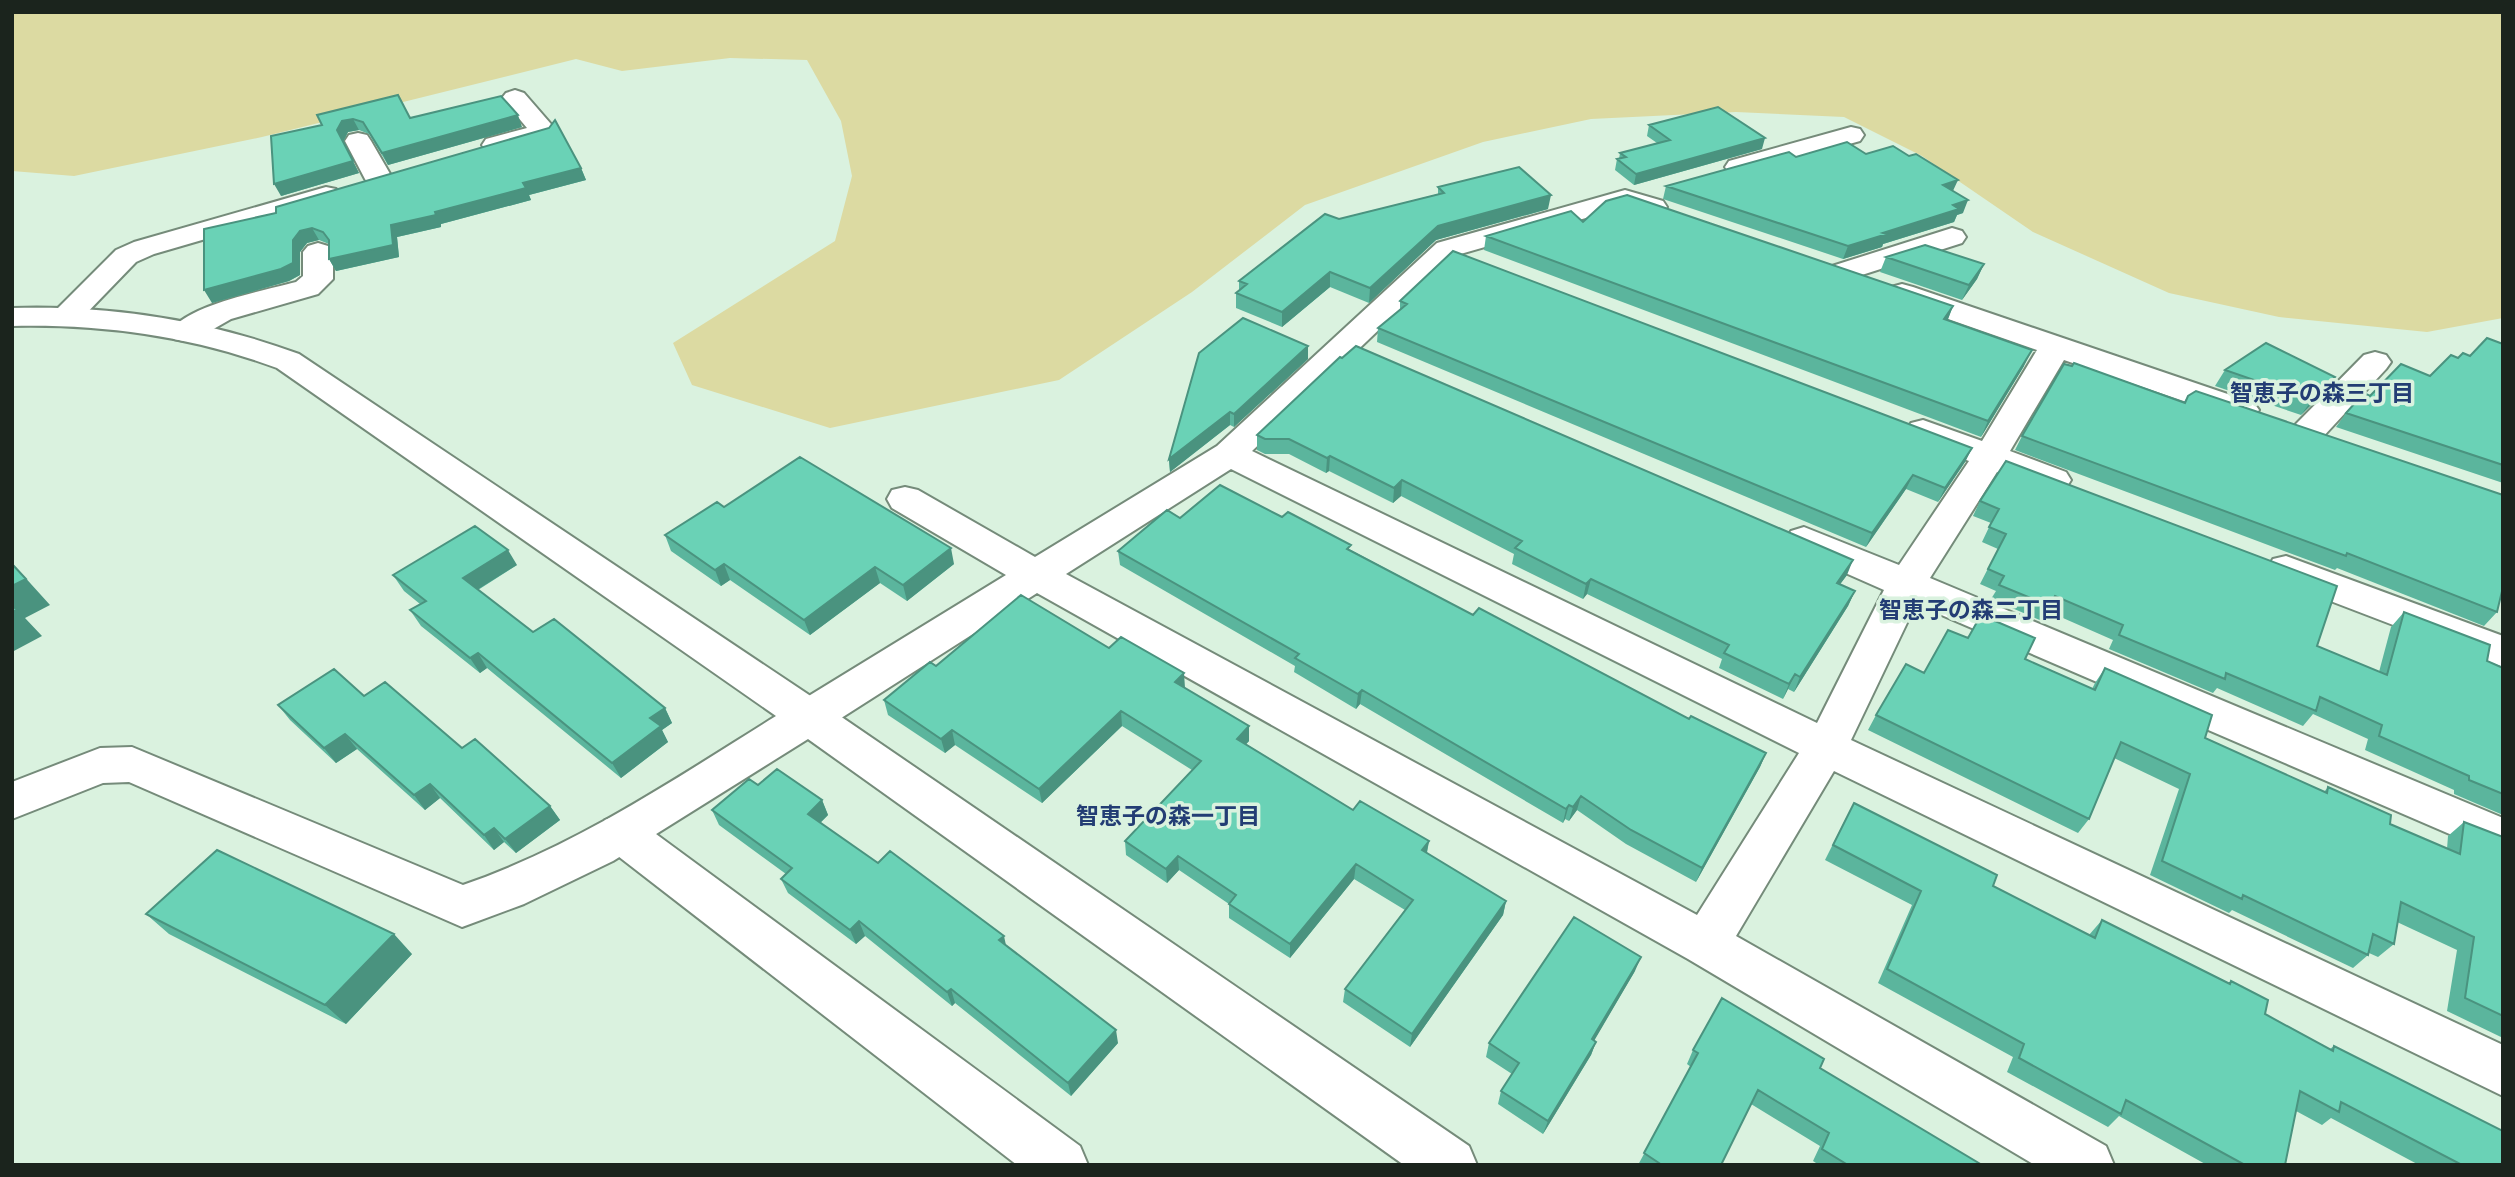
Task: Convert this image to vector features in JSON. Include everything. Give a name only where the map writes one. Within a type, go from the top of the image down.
[{"type":"street","points":[[468,153],[544,131],[515,98]]},
{"type":"street","points":[[1718,172],[1852,135]]},
{"type":"street","points":[[67,315],[126,256],[144,247],[392,175],[358,141]]},
{"type":"street","points":[[12,801],[100,766],[132,764],[463,905],[495,896],[599,847],[1229,454],[1447,249],[1625,198],[1671,201]]},
{"type":"street","points":[[1952,237],[1830,268],[2299,429],[2375,362]]},
{"type":"street","points":[[1447,249],[1498,269]]},
{"type":"street","points":[[185,332],[220,312],[307,288],[318,279],[318,252]]},
{"type":"street","points":[[12,317],[67,315],[185,332],[256,348],[288,360],[809,718],[1450,1165]]},
{"type":"street","points":[[1349,344],[1387,360]]},
{"type":"street","points":[[1704,944],[1826,747],[1906,585],[1990,456],[2056,346]]},
{"type":"street","points":[[1900,422],[2080,491]]},
{"type":"street","points":[[1229,454],[1826,747],[2503,1071]]},
{"type":"street","points":[[905,499],[1034,574],[1704,944],[2087,1165]]},
{"type":"street","points":[[1767,524],[2503,838]]},
{"type":"street","points":[[2259,559],[2503,652]]},
{"type":"street","points":[[621,833],[1061,1165]]},
{"type":"shaded area","points":[[12,12],[2503,12],[2503,318],[2427,332],[2279,317],[2169,293],[2033,232],[1922,156],[1844,117],[1736,112],[1591,119],[1483,142],[1305,205],[1192,292],[1059,380],[830,428],[692,385],[673,343],[835,241],[852,176],[841,121],[807,60],[730,58],[622,71],[576,59],[262,137],[74,176],[12,171]]},
{"type":"building","points":[[398,95],[410,118],[501,96],[518,115],[382,153],[363,122],[353,119],[342,121],[337,130],[353,161],[274,184],[271,136],[322,125],[317,115]]},
{"type":"building","points":[[1718,107],[1765,138],[1636,174],[1617,159],[1626,157],[1620,153],[1670,140],[1649,125]]},
{"type":"building","points":[[555,120],[581,168],[523,183],[526,188],[435,212],[436,215],[391,225],[393,245],[329,259],[329,240],[323,232],[312,228],[300,231],[293,240],[293,263],[281,269],[204,290],[204,229],[276,213],[276,207],[549,128]]},
{"type":"building","points":[[1847,142],[1866,154],[1893,146],[1909,156],[1916,154],[1958,180],[1943,185],[1968,200],[1953,205],[1959,209],[1848,246],[1666,186],[1789,152],[1796,157]]},
{"type":"building","points":[[1519,167],[1551,195],[1438,226],[1370,288],[1330,272],[1282,312],[1236,293],[1247,284],[1239,281],[1325,214],[1339,219],[1444,193],[1438,187]]},
{"type":"building","points":[[1627,195],[1953,306],[1944,319],[2032,350],[1988,421],[1486,236],[1571,211],[1583,222],[1606,201]]},
{"type":"building","points":[[1925,245],[1984,264],[1969,285],[1886,257]]},
{"type":"building","points":[[1453,251],[1972,448],[1945,488],[1913,475],[1872,533],[1378,328],[1407,304],[1400,301]]},
{"type":"building","points":[[1243,318],[1308,346],[1234,414],[1230,412],[1169,459],[1199,353]]},
{"type":"building","points":[[2487,338],[2503,344],[2503,465],[2346,413],[2364,393],[2370,396],[2401,364],[2430,376],[2451,355],[2458,358],[2463,353],[2470,356]]},
{"type":"building","points":[[2266,343],[2335,377],[2312,400],[2225,370]]},
{"type":"building","points":[[1356,346],[1853,560],[1837,583],[1855,591],[1800,677],[1795,674],[1789,684],[1724,653],[1729,645],[1591,579],[1586,584],[1515,548],[1522,541],[1402,480],[1394,488],[1289,439],[1265,439],[1257,435],[1340,357]]},
{"type":"building","points":[[2074,363],[2185,403],[2188,396],[2196,391],[2503,495],[2503,587],[2497,612],[2347,553],[2346,556],[2022,436],[2064,364],[2072,366]]},
{"type":"building","points":[[800,457],[951,548],[903,585],[875,567],[804,620],[724,564],[715,570],[665,535],[717,502],[724,507]]},
{"type":"building","points":[[2006,461],[2337,586],[2317,646],[2387,675],[2404,612],[2490,645],[2487,661],[2503,668],[2503,794],[2379,736],[2382,725],[2320,697],[2316,711],[2226,673],[2225,679],[2119,635],[2123,625],[2055,596],[2050,606],[1999,585],[2004,576],[1988,569],[2006,534],[1989,527],[1999,509],[1980,501]]},
{"type":"building","points":[[1220,485],[1282,517],[1288,512],[1351,545],[1347,549],[1473,615],[1479,608],[1689,719],[1691,716],[1766,753],[1702,868],[1631,830],[1581,796],[1573,807],[1569,805],[1566,809],[1362,690],[1358,694],[1295,658],[1299,654],[1118,551],[1167,510],[1180,518]]},
{"type":"building","points":[[475,526],[508,550],[463,578],[533,632],[554,619],[665,708],[650,718],[661,726],[612,763],[478,653],[470,658],[410,610],[426,601],[393,575]]},
{"type":"building","points":[[12,564],[26,579],[12,586]]},
{"type":"building","points":[[1021,595],[1109,648],[1121,637],[1184,673],[1175,682],[1249,726],[1237,739],[1353,810],[1360,801],[1429,841],[1422,850],[1506,901],[1412,1034],[1345,989],[1413,900],[1356,864],[1290,944],[1229,904],[1236,895],[1178,856],[1166,869],[1125,841],[1201,761],[1121,711],[1039,789],[952,730],[941,739],[884,700],[930,662],[936,666]]},
{"type":"building","points":[[1981,615],[2035,638],[2025,659],[2095,690],[2105,668],[2212,715],[2205,738],[2327,793],[2328,787],[2391,815],[2390,824],[2460,854],[2464,822],[2503,837],[2503,1016],[2465,998],[2474,937],[2401,902],[2394,944],[2373,934],[2368,955],[2243,895],[2242,899],[2162,861],[2190,774],[2121,742],[2089,819],[1876,715],[1906,664],[1924,673],[1948,630],[1968,638]]},
{"type":"building","points":[[334,669],[364,696],[385,682],[462,748],[475,739],[550,806],[505,839],[494,828],[484,835],[430,784],[414,795],[345,734],[324,748],[278,705]]},
{"type":"building","points":[[777,769],[822,800],[808,814],[878,863],[890,851],[1004,936],[999,940],[1116,1030],[1068,1083],[951,989],[947,992],[859,921],[850,930],[781,879],[792,868],[712,810],[749,779],[758,785]]},
{"type":"building","points":[[1854,803],[1997,875],[1993,886],[2095,938],[2102,920],[2268,1000],[2265,1014],[2333,1051],[2334,1046],[2503,1131],[2503,1165],[2462,1165],[2341,1102],[2339,1112],[2300,1091],[2285,1165],[2245,1165],[2126,1100],[2121,1114],[2019,1058],[2024,1044],[1887,969],[1921,891],[1833,845]]},
{"type":"building","points":[[217,850],[394,934],[325,1005],[146,914]]},
{"type":"building","points":[[1574,917],[1641,957],[1592,1039],[1596,1042],[1548,1121],[1501,1091],[1519,1063],[1489,1043]]},
{"type":"building","points":[[1722,998],[1824,1059],[1820,1068],[1982,1165],[1848,1165],[1822,1149],[1829,1133],[1758,1090],[1721,1165],[1662,1165],[1644,1153],[1698,1053],[1693,1050]]},
{"type":"district","name":"智恵子の森三丁目","points":[[2322,393]]},
{"type":"district","name":"智恵子の森二丁目","points":[[1971,610]]},
{"type":"district","name":"智恵子の森一丁目","points":[[1168,816]]}]
